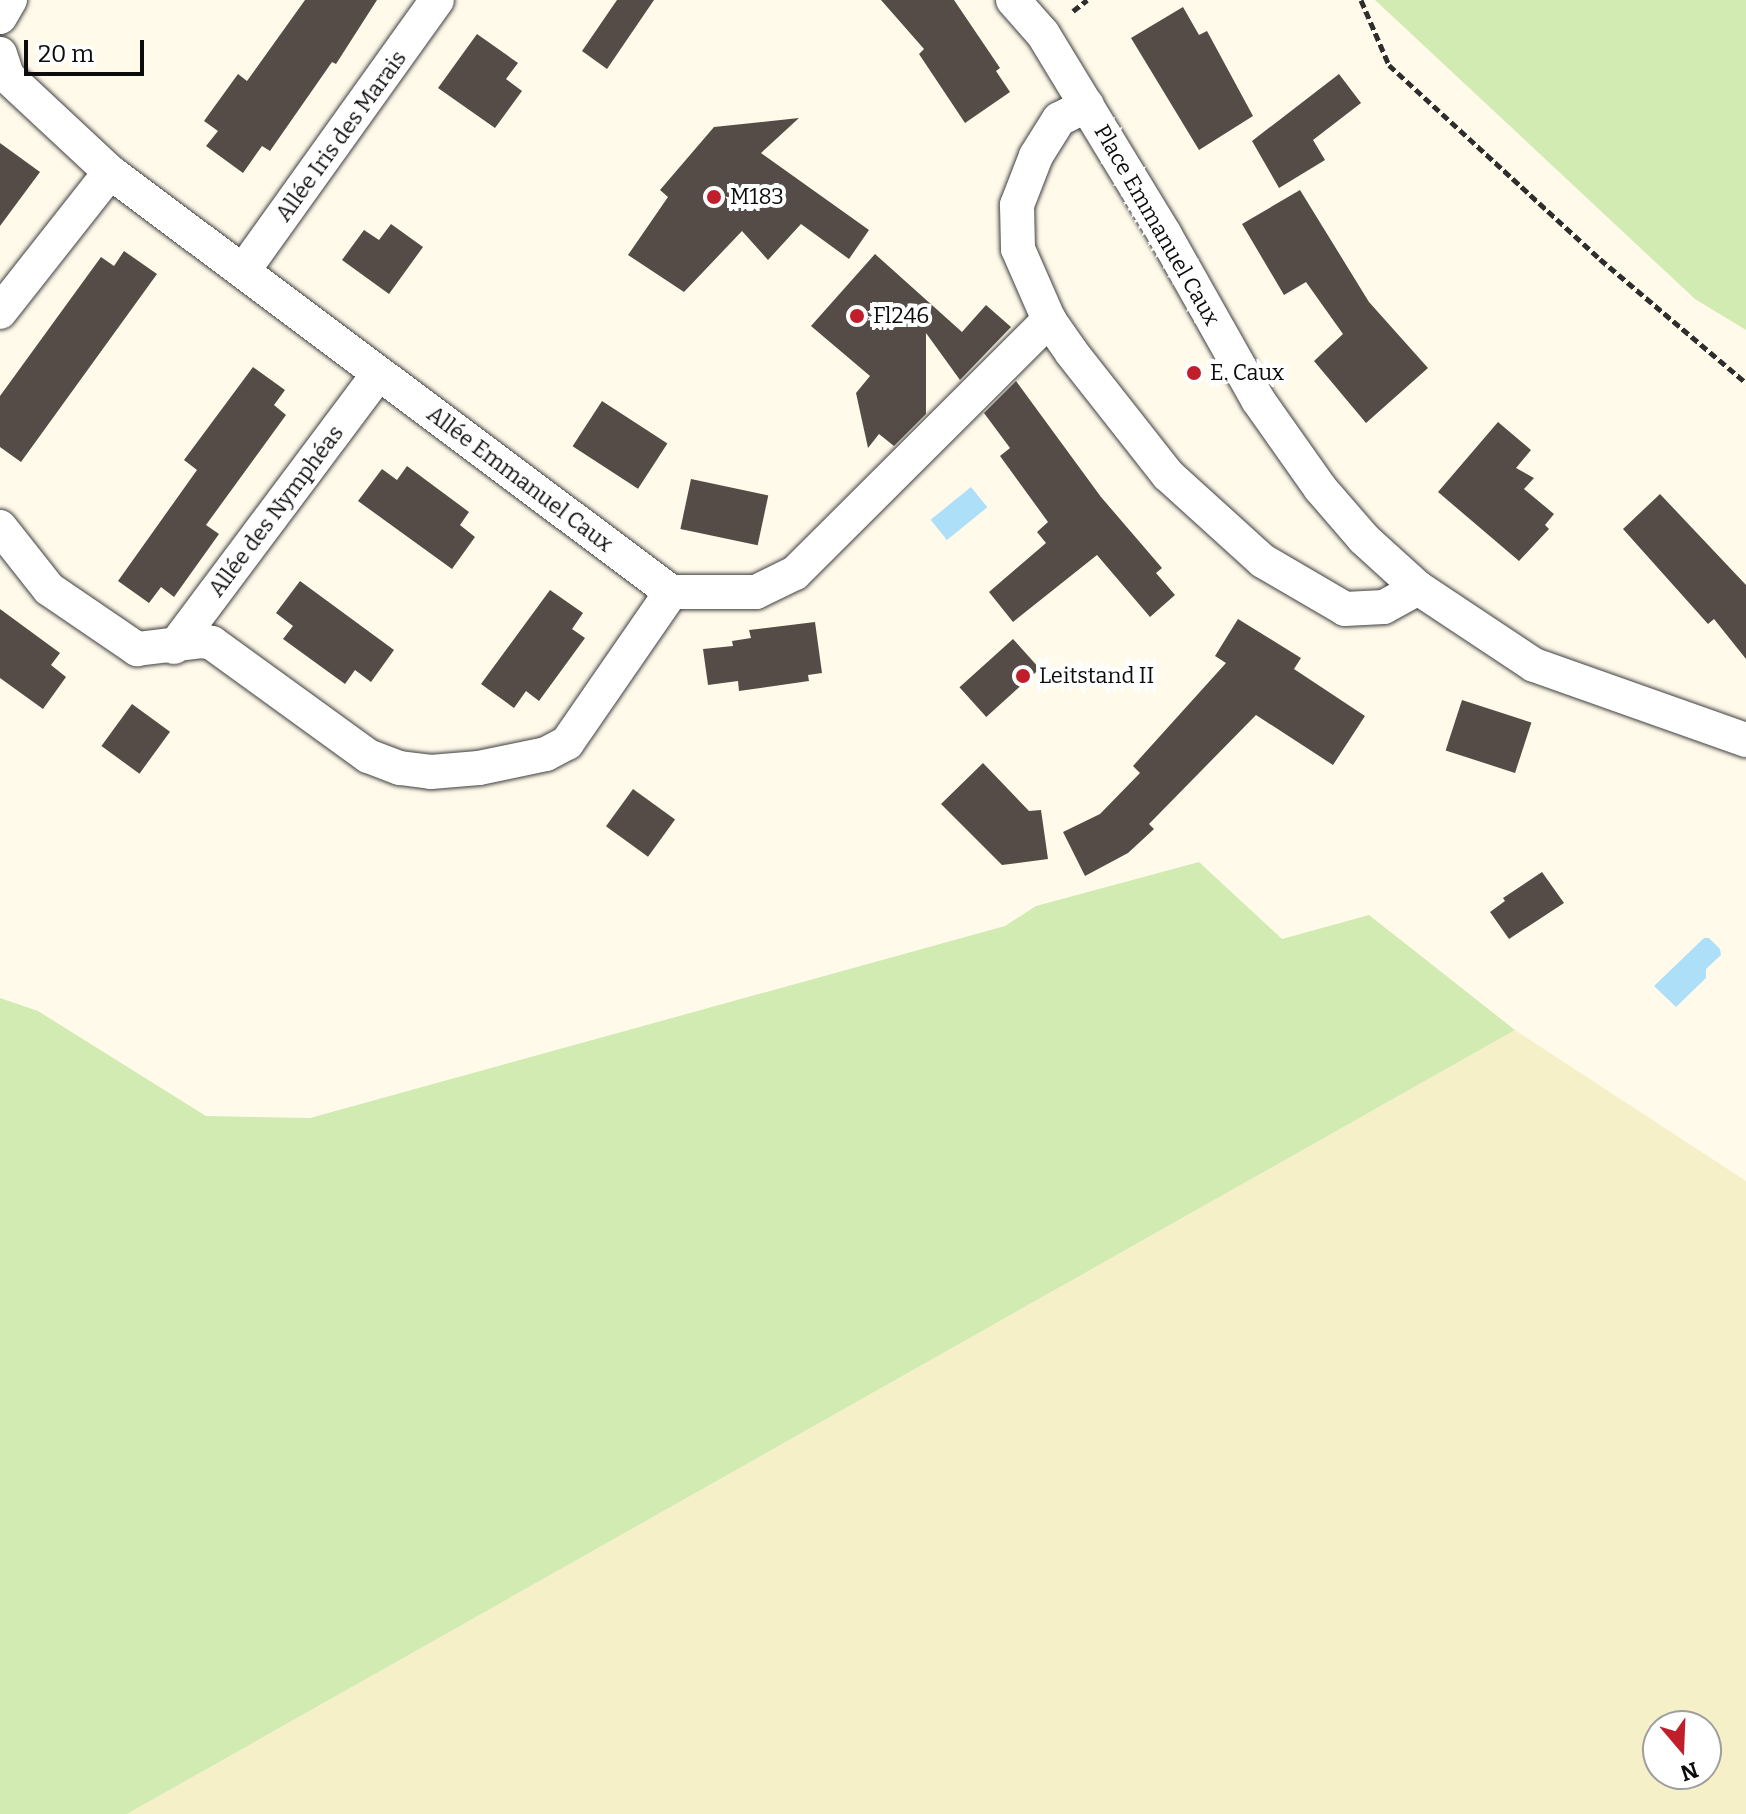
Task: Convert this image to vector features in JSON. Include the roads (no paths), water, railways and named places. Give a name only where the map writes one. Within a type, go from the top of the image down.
[{"type":"street","points":[[0,17],[10,0]]},
{"type":"street","name":"Allée Iris des Marais","points":[[243,271],[437,0]]},
{"type":"street","points":[[1013,0],[1043,34],[1087,105]]},
{"type":"street","name":"Allée Emmanuel Caux","points":[[0,54],[7,76],[110,172],[671,592]]},
{"type":"street","name":"Place Emmanuel Caux","points":[[1087,105],[1258,400],[1320,488],[1364,539],[1418,588],[1384,607],[1345,609],[1263,561],[1168,475],[1049,320],[1018,249],[1017,205],[1036,156],[1059,119],[1087,105]]},
{"type":"street","points":[[0,312],[110,172]]},
{"type":"street","points":[[0,527],[49,589],[137,649],[174,647],[202,641],[212,643],[368,756],[400,768],[431,772],[479,768],[546,754],[567,743],[671,592],[756,592],[795,573],[1049,320]]},
{"type":"street","name":"Allée des Nymphéas","points":[[174,647],[378,374]]},
{"type":"street","points":[[1418,588],[1534,665],[1746,740]]},
{"type":"water","points":[[971,487],[987,507],[947,540],[931,520]]},
{"type":"water","points":[[1704,938],[1709,938],[1720,949],[1721,955],[1706,969],[1706,978],[1676,1007],[1654,986]]},
{"type":"place","name":"M183","points":[[714,197]]},
{"type":"place","name":"Fl246","points":[[857,316]]},
{"type":"place","name":"E. Caux","points":[[1194,373]]},
{"type":"place","name":"Leitstand II","points":[[1023,676]]}]
